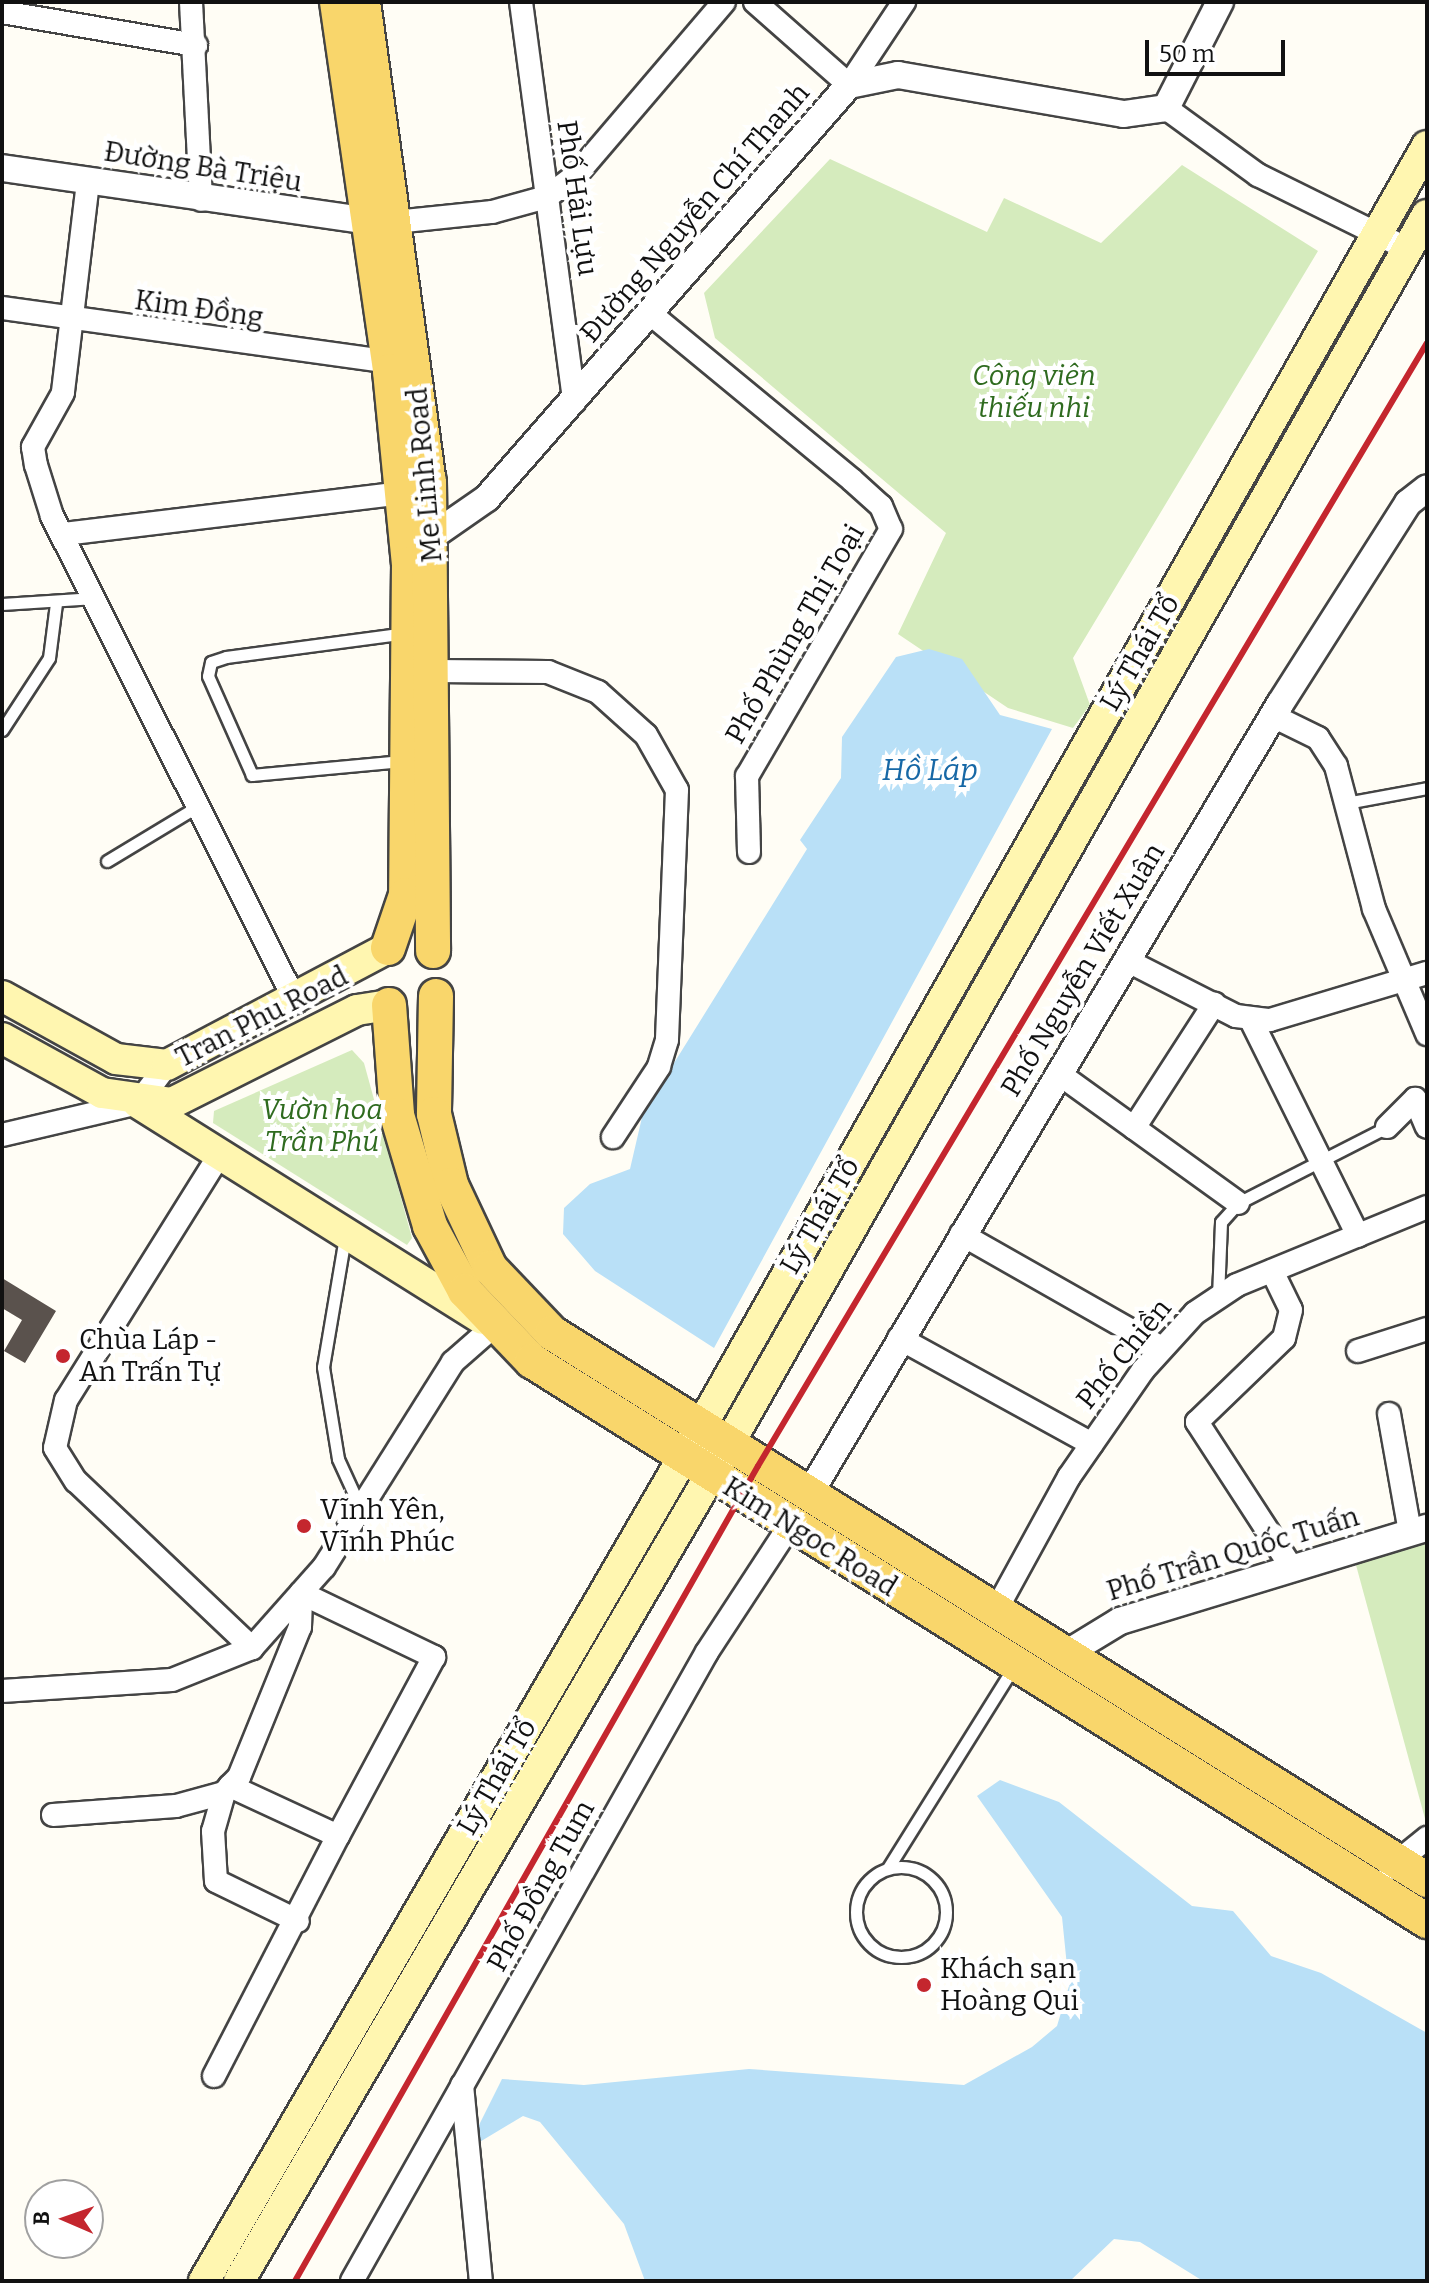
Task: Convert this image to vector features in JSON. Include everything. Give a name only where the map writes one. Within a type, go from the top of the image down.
[{"type":"main road","name":"Me Linh Road","points":[[337,2],[382,223],[389,362],[405,493],[421,544],[411,632],[405,902],[388,948]]},
{"type":"main road","name":"Me Linh Road","points":[[363,2],[382,223],[434,671],[433,951]]},
{"type":"main road","name":"Lý Thái Tổ","points":[[239,2281],[705,1453],[1427,146]]},
{"type":"main road","name":"Lý Thái Tổ","points":[[204,2281],[705,1453],[1427,215]]},
{"type":"main road","points":[[411,941],[433,951],[442,973],[436,996],[415,1010],[389,1005],[374,977],[388,948],[411,941]]},
{"type":"main road","name":"Tran Phu Road","points":[[2,996],[116,1059],[167,1065],[296,1002],[388,948]]},
{"type":"main road","name":"Kim Ngoc Road","points":[[436,996],[438,1140],[490,1268],[552,1333],[705,1453],[790,1525],[1427,1921]]},
{"type":"main road","name":"Kim Ngoc Road","points":[[389,1005],[395,1098],[416,1189],[444,1255],[494,1326],[532,1361],[705,1453],[808,1496],[1427,1880]]},
{"type":"main road","name":"Tran Phu Road","points":[[2,1038],[78,1082],[138,1103],[184,1100],[357,1010],[389,1005]]},
{"type":"main road","points":[[138,1103],[494,1326]]},
{"type":"street","points":[[191,2],[196,45],[201,200]]},
{"type":"street","name":"Phố Hải Lựu","points":[[521,2],[574,401]]},
{"type":"street","points":[[382,223],[492,212],[547,197],[577,174],[724,2]]},
{"type":"street","points":[[755,2],[849,85],[904,2]]},
{"type":"street","points":[[1220,2],[1166,108],[1258,175],[1408,249]]},
{"type":"street","points":[[2,12],[56,12],[196,45]]},
{"type":"street","name":"Đường Nguyễn Chí Thanh","points":[[421,544],[487,498],[652,315],[849,85],[924,77],[1124,114],[1166,108]]},
{"type":"street","name":"Đường Bà Triệu","points":[[2,168],[201,200],[382,223]]},
{"type":"street","points":[[88,182],[63,393],[33,447],[64,534],[296,1002]]},
{"type":"street","name":"Kim Đồng","points":[[2,308],[389,362]]},
{"type":"street","name":"Phố Phùng Thị Toại","points":[[652,315],[872,498],[891,529],[747,776],[749,852]]},
{"type":"street","name":"Phố Nguyễn Viết Xuân","points":[[808,1496],[961,1234],[1273,716],[1408,503],[1427,488]]},
{"type":"street","points":[[64,534],[405,493]]},
{"type":"street","points":[[434,671],[548,672],[598,692],[646,735],[677,790],[667,1040],[659,1067],[613,1137]]},
{"type":"street","points":[[1273,716],[1318,738],[1346,803],[1374,909],[1427,1034]]},
{"type":"street","points":[[1126,960],[1214,1004],[1250,1018],[1270,1020],[1427,973]]},
{"type":"street","points":[[1134,1128],[1214,1004]]},
{"type":"street","points":[[1250,1018],[1358,1236]]},
{"type":"street","points":[[2,1135],[138,1103],[167,1065]]},
{"type":"street","points":[[1058,1073],[1238,1203]]},
{"type":"street","points":[[1387,1127],[1415,1099],[1427,1127]]},
{"type":"street","points":[[220,1154],[66,1400],[55,1448],[76,1481],[252,1648]]},
{"type":"street","name":"Phố Chiền","points":[[995,1612],[1092,1444],[1162,1348],[1218,1298],[1272,1271],[1427,1207]]},
{"type":"street","points":[[961,1234],[1162,1348]]},
{"type":"street","points":[[1272,1271],[1291,1310],[1284,1338],[1197,1422],[1291,1567]]},
{"type":"street","points":[[2,1691],[172,1680],[252,1648],[301,1593],[361,1508],[453,1362],[494,1326]]},
{"type":"street","points":[[1358,1351],[1427,1329]]},
{"type":"street","points":[[899,1338],[1092,1444]]},
{"type":"street","points":[[1389,1414],[1419,1530]]},
{"type":"street","name":"Phố Đồng Tum","points":[[352,2281],[707,1652],[790,1525]]},
{"type":"street","name":"Phố Trần Quốc Tuấn","points":[[1064,1655],[1120,1621],[1419,1530]]},
{"type":"street","points":[[298,1921],[216,1881],[213,1831],[227,1790],[300,1627],[301,1593]]},
{"type":"street","points":[[214,2076],[434,1657],[301,1593]]},
{"type":"street","points":[[53,1815],[176,1806],[227,1790],[338,1836]]},
{"type":"street","points":[[1377,1890],[1395,1860],[1427,1838]]},
{"type":"street","points":[[462,2085],[481,2281]]},
{"type":"lane","points":[[2,604],[56,603],[95,598]]},
{"type":"lane","points":[[2,730],[49,658],[56,603]]},
{"type":"lane","points":[[409,760],[252,775],[208,676],[211,662],[226,657],[411,632]]},
{"type":"lane","points":[[1346,803],[1427,788]]},
{"type":"lane","points":[[107,861],[198,806]]},
{"type":"lane","points":[[1218,1298],[1221,1222],[1238,1203],[1387,1127]]},
{"type":"lane","points":[[346,1232],[323,1367],[338,1459],[361,1508]]},
{"type":"lane","points":[[888,1868],[928,1876],[945,1900],[942,1931],[920,1953],[889,1956],[857,1925],[865,1884],[888,1868],[1015,1664]]},
{"type":"green space","name":"Công viên thiếu nhi","points":[[830,159],[987,232],[1004,198],[1101,243],[1182,165],[1318,251],[1073,658],[1090,705],[1073,728],[1008,708],[898,634],[946,533],[715,338],[704,293]]},
{"type":"green space","name":"Vườn hoa Trần Phú","points":[[352,1050],[364,1063],[412,1238],[407,1245],[213,1123],[214,1111]]},
{"type":"green space","points":[[1427,1533],[1427,1826],[1353,1554]]},
{"type":"water","name":"Hồ Láp","points":[[929,649],[962,659],[1000,715],[1052,729],[714,1348],[595,1271],[563,1234],[564,1208],[590,1184],[630,1169],[643,1113],[807,849],[800,840],[841,778],[842,737],[896,657]]},
{"type":"water","points":[[1000,1780],[1059,1802],[1192,1906],[1233,1911],[1271,1956],[1321,1973],[1427,2033],[1427,2281],[1203,2281],[1140,2242],[1114,2239],[1070,2281],[645,2281],[624,2224],[540,2122],[523,2116],[478,2143],[476,2131],[502,2079],[584,2085],[749,2069],[964,2085],[1032,2047],[1057,2026],[1069,1986],[1062,1917],[977,1796]]},
{"type":"building","points":[[2,1278],[56,1311],[25,1363],[4,1351],[22,1320],[2,1308]]},
{"type":"railway","points":[[295,2281],[758,1466],[1427,343]]},
{"type":"place","name":"Chùa Láp - An Trấn Tự","points":[[63,1356]]},
{"type":"place","name":"Vĩnh Yên, Vĩnh Phúc","points":[[304,1526]]},
{"type":"place","name":"Khách sạn Hoàng Qui","points":[[924,1985]]}]
